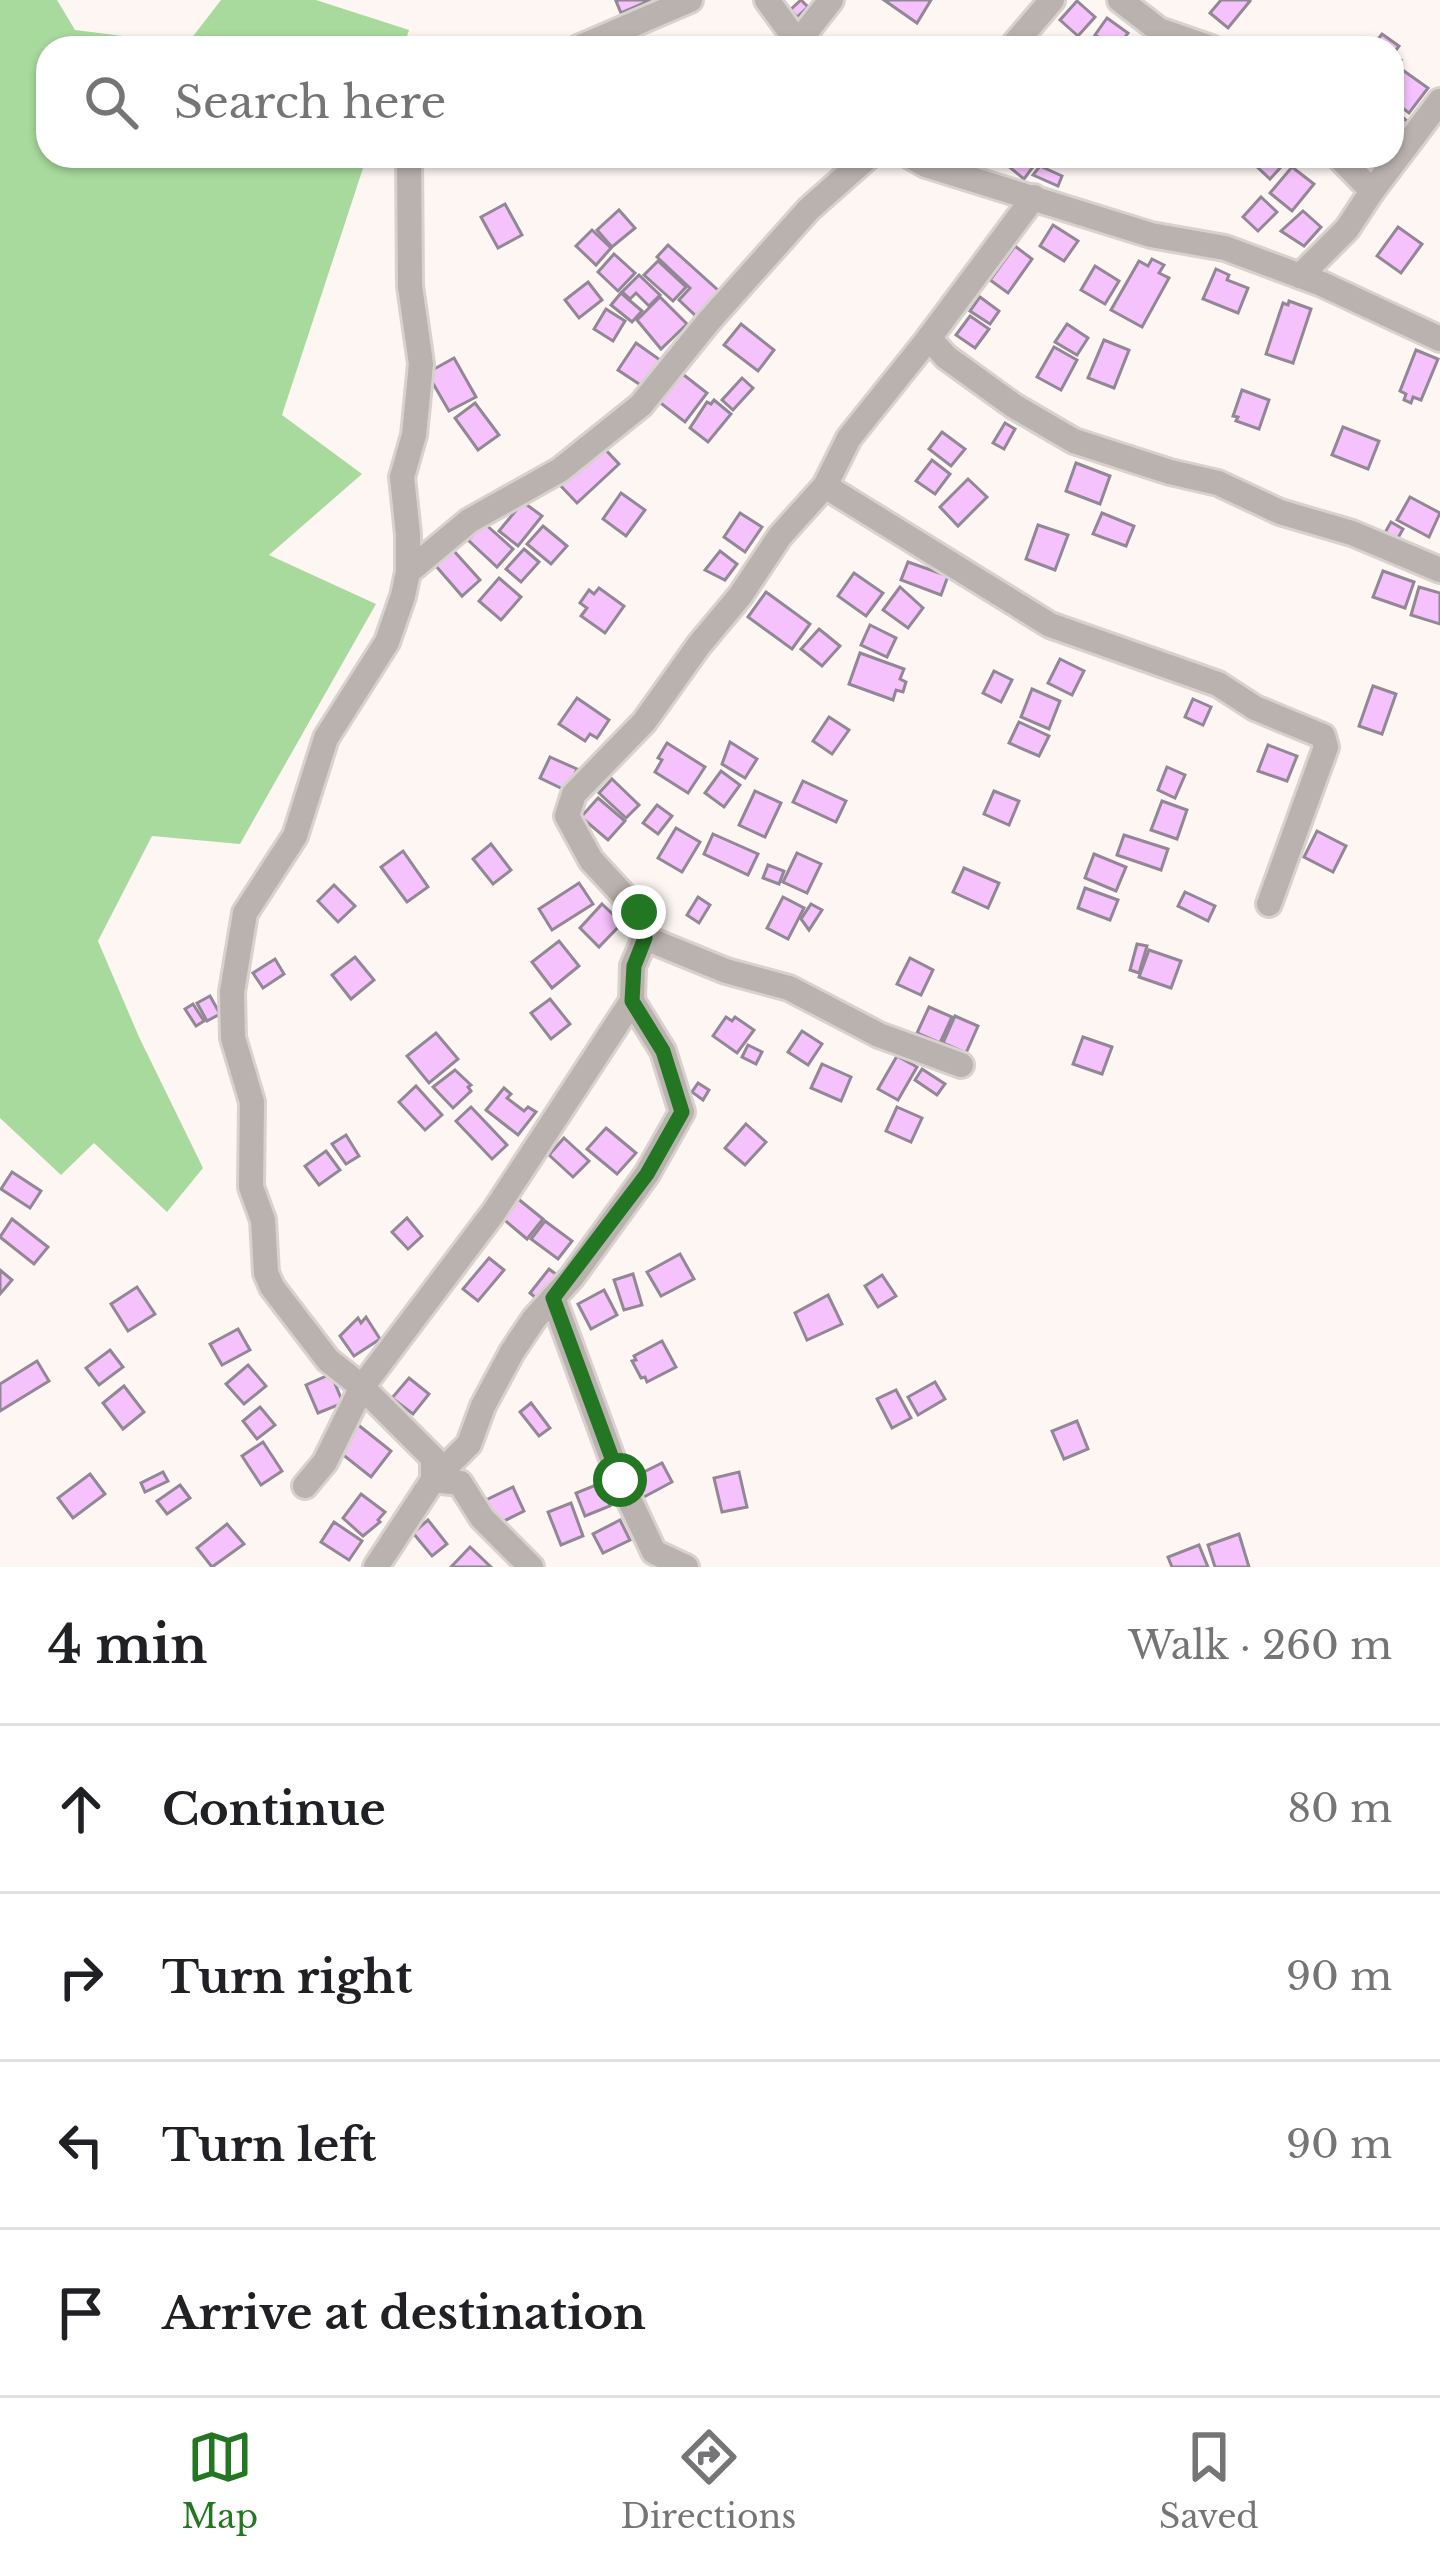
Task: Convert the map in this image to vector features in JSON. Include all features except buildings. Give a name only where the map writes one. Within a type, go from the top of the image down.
[{"type":"street","points":[[606,36],[690,0]]},
{"type":"street","points":[[767,0],[793,36]]},
{"type":"street","points":[[806,36],[831,0]]},
{"type":"street","points":[[1021,36],[1052,0]]},
{"type":"street","points":[[1120,0],[1159,30],[1176,36]]},
{"type":"street","points":[[1404,149],[1440,101]]},
{"type":"street","points":[[409,168],[410,286],[421,364],[414,435],[402,477],[408,572],[396,624],[326,738],[295,836],[245,913],[232,992],[233,1038],[252,1102],[251,1187],[263,1220],[266,1273],[328,1360],[433,1458],[433,1480]]},
{"type":"street","points":[[408,572],[470,521],[560,470],[640,405],[809,209],[855,168]]},
{"type":"street","points":[[946,168],[1150,235],[1225,248],[1440,339]]},
{"type":"street","points":[[1350,168],[1372,191]]},
{"type":"street","points":[[1300,276],[1347,229],[1389,168]]},
{"type":"street","points":[[305,1486],[325,1462],[362,1387],[494,1212],[632,1001],[634,966],[645,938],[639,912],[591,860],[567,817],[574,794],[644,722],[780,536],[825,486],[849,439],[1034,197]]},
{"type":"street","points":[[929,338],[946,357],[1014,406],[1074,441],[1218,483],[1280,512],[1352,533],[1440,570]]},
{"type":"street","points":[[825,486],[1050,625],[1218,684],[1256,708],[1323,736],[1326,747],[1269,904]]},
{"type":"street","points":[[645,938],[726,971],[789,988],[879,1035],[961,1065]]},
{"type":"street","points":[[376,1567],[433,1480],[469,1444],[512,1352],[647,1174],[682,1112],[663,1051],[632,1001]]},
{"type":"street","points":[[553,1298],[648,1560],[686,1567]]},
{"type":"street","points":[[433,1480],[460,1483],[482,1517],[531,1567]]},
{"type":"green space","points":[[0,0],[57,0],[75,30],[123,36],[36,36],[36,168],[363,168],[282,415],[362,474],[269,555],[376,604],[240,844],[152,836],[98,941],[203,1168],[167,1212],[94,1143],[61,1175],[0,1118]]},
{"type":"green space","points":[[221,0],[316,0],[409,30],[407,36],[193,36]]},
{"type":"route","points":[[620,1480],[553,1298],[647,1174],[682,1112],[663,1051],[632,1001],[634,966],[645,938],[639,912]]}]
